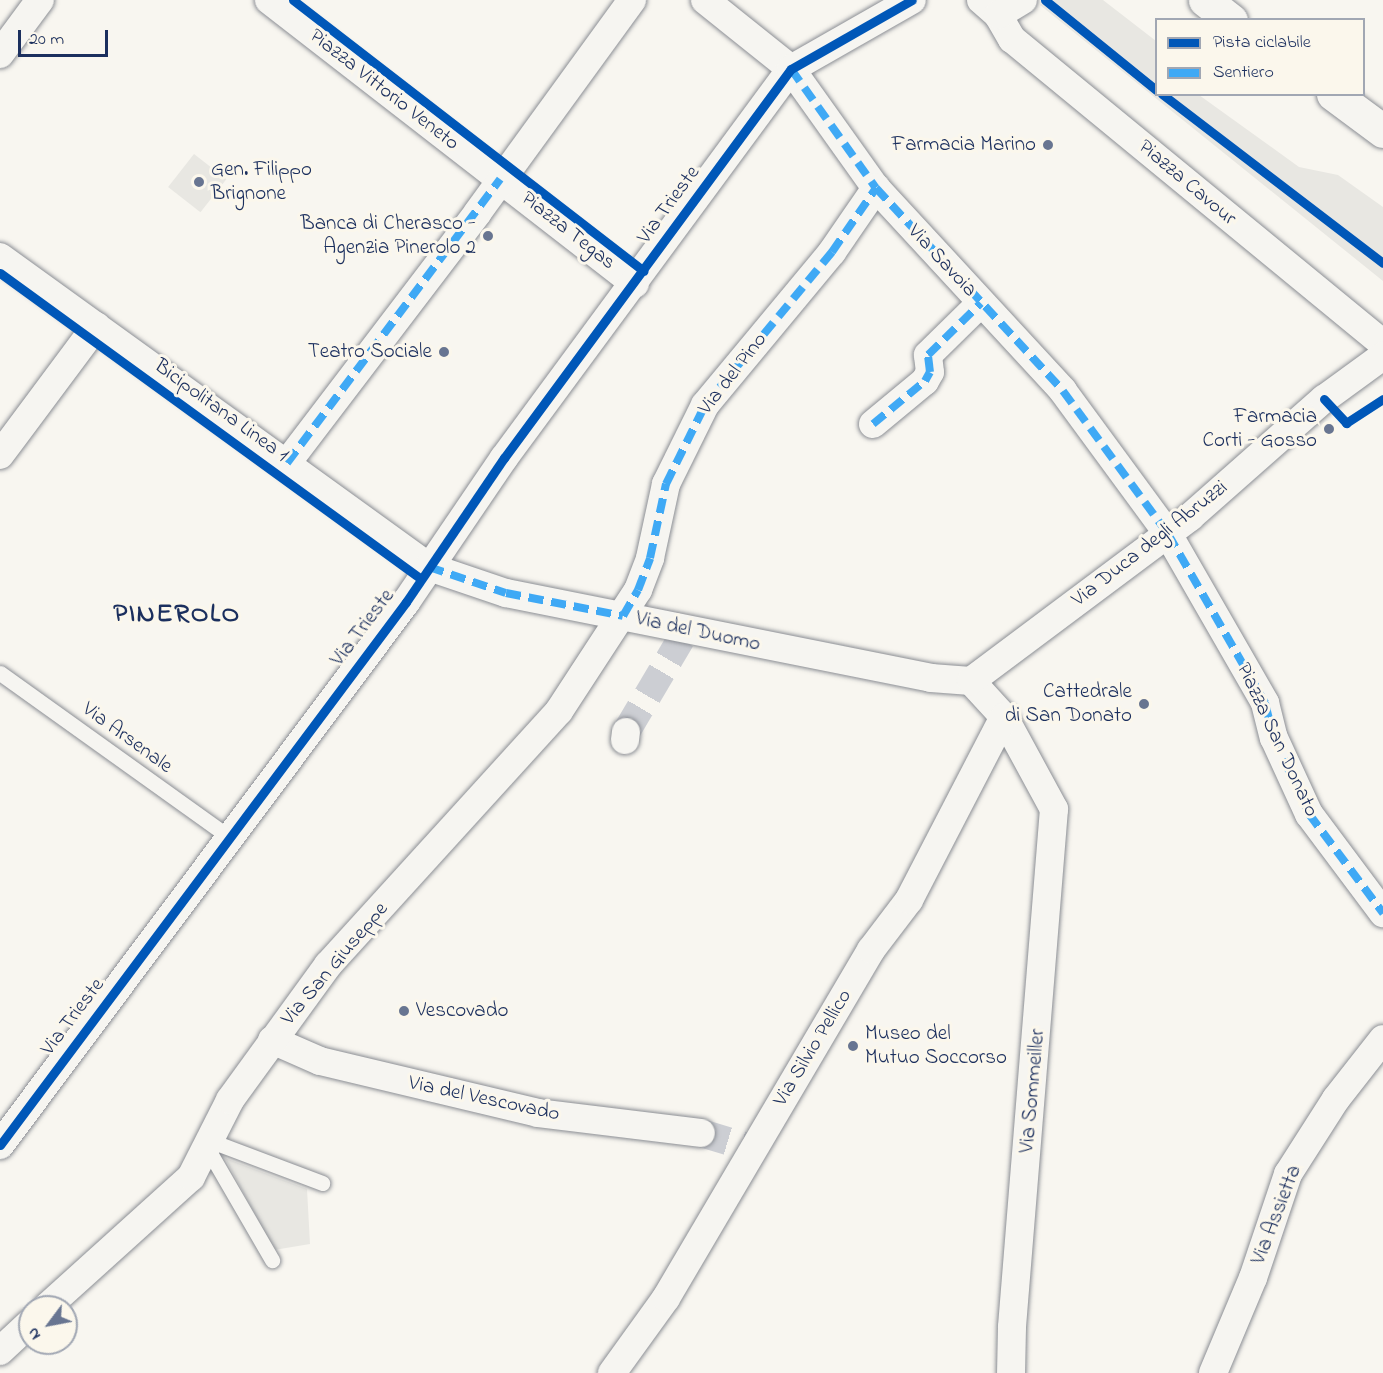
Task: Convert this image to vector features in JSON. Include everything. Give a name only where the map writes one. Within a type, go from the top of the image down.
[{"type":"main road","points":[[1205,0],[1228,18]]},
{"type":"main road","points":[[1336,96],[1383,131]]},
{"type":"street","points":[[0,54],[39,0]]},
{"type":"street","name":"Piazza Vittorio Veneto","points":[[268,0],[500,179]]},
{"type":"street","points":[[286,463],[632,0]]},
{"type":"street","name":"Via Savoia","points":[[705,0],[791,69],[876,189],[1063,391],[1168,534]]},
{"type":"street","points":[[791,69],[912,0]]},
{"type":"street","points":[[994,5],[1023,0]]},
{"type":"street","name":"Piazza Cavour","points":[[994,5],[1012,39],[1383,344]]},
{"type":"street","name":"Via Trieste","points":[[0,1145],[429,567],[504,458],[635,284],[791,69]]},
{"type":"street","name":"Piazza Tegas","points":[[500,179],[635,284]]},
{"type":"street","name":"Via del Pino","points":[[623,616],[638,590],[650,558],[666,484],[705,405],[832,252],[876,189]]},
{"type":"street","points":[[0,257],[429,567]]},
{"type":"street","points":[[873,424],[926,381],[930,372],[928,355],[981,303]]},
{"type":"street","points":[[0,455],[96,326]]},
{"type":"street","name":"Via Duca degli Abruzzi","points":[[971,681],[1168,534],[1324,399],[1383,356]]},
{"type":"street","name":"Piazza San Donato","points":[[1168,534],[1265,703],[1274,738],[1309,814],[1381,911]]},
{"type":"street","name":"Via del Duomo","points":[[429,567],[506,593],[623,616],[684,635],[931,678],[971,681]]},
{"type":"street","name":"Via San Giuseppe","points":[[60,1295],[190,1176],[209,1144],[230,1100],[328,965],[559,711],[623,616]]},
{"type":"street","points":[[971,681],[1004,717]]},
{"type":"street","name":"Via Sommeiller","points":[[1004,717],[1054,809],[1011,1373]]},
{"type":"street","name":"Via Silvio Pellico","points":[[612,1373],[666,1298],[871,950],[909,900],[1004,717]]},
{"type":"street","name":"Via Assietta","points":[[1213,1373],[1253,1278],[1288,1174],[1336,1100],[1383,1039]]},
{"type":"street","name":"Via del Vescovado","points":[[272,1040],[320,1061],[527,1110],[701,1132]]},
{"type":"street","points":[[0,1351],[18,1334]]},
{"type":"lane","name":"Via Arsenale","points":[[0,673],[229,837]]},
{"type":"lane","points":[[209,1144],[322,1183]]},
{"type":"lane","points":[[209,1144],[272,1260]]},
{"type":"shaded area","points":[[1045,0],[1103,0],[1155,40],[1155,96],[1200,96],[1299,167],[1338,175],[1383,207],[1383,281],[1040,5]]},
{"type":"shaded area","points":[[194,154],[226,179],[200,212],[168,187]]},
{"type":"shaded area","points":[[225,1158],[307,1189],[310,1244],[274,1250]]},
{"type":"tunnel","points":[[626,732],[681,639]]},
{"type":"tunnel","points":[[701,1133],[754,1149]]},
{"type":"marked path","points":[[791,69],[876,188],[1063,391],[1168,534],[1265,703],[1274,738],[1309,814],[1383,913]]},
{"type":"marked path","points":[[287,463],[500,179]]},
{"type":"marked path","points":[[429,567],[506,593],[623,616],[638,590],[650,558],[666,484],[705,405],[832,252],[876,188]]},
{"type":"marked path","points":[[873,424],[925,381],[930,372],[928,355],[981,303]]},
{"type":"cycle path","points":[[293,0],[644,271]]},
{"type":"cycle path","points":[[0,1145],[406,602],[504,458],[791,69],[912,0]]},
{"type":"cycle path","points":[[1045,0],[1155,89]]},
{"type":"cycle path","points":[[1165,96],[1383,263]]},
{"type":"cycle path","name":"Bicipolitana Linea 1","points":[[0,273],[421,579]]},
{"type":"cycle path","points":[[1324,399],[1346,423],[1383,399]]},
{"type":"place","name":"Farmacia Marino","points":[[1048,145]]},
{"type":"place","name":"Gen. Filippo Brignone","points":[[199,182]]},
{"type":"place","name":"Banca di Cherasco - Agenzia Pinerolo 2","points":[[488,236]]},
{"type":"place","name":"Teatro Sociale","points":[[444,352]]},
{"type":"place","name":"Farmacia Corti - Gosso","points":[[1329,429]]},
{"type":"place","name":"Cattedrale di San Donato","points":[[1144,704]]},
{"type":"place","name":"Vescovado","points":[[404,1011]]},
{"type":"place","name":"Museo del Mutuo Soccorso","points":[[853,1046]]},
{"type":"district","name":"PINEROLO","points":[[177,615]]}]
